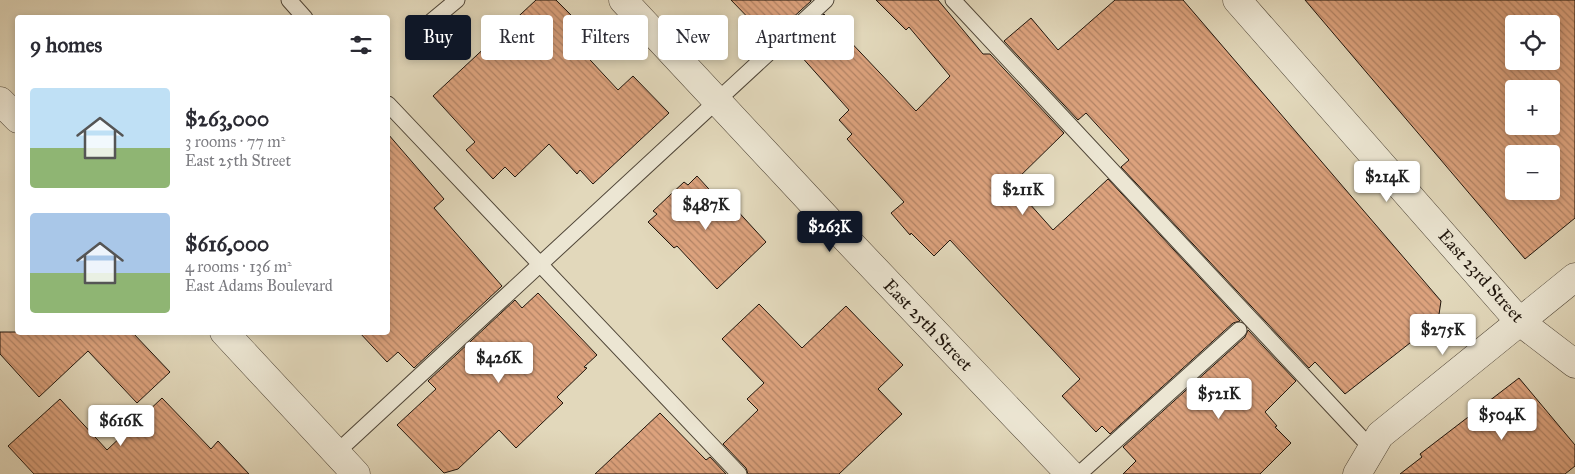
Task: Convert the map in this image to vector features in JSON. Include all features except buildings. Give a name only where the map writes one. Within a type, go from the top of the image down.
[{"type":"street","name":"East 25th Street","points":[[623,0],[1070,474]]},
{"type":"street","name":"East 23rd Street","points":[[1237,0],[1519,321],[1575,364]]},
{"type":"street","points":[[0,101],[15,116]]},
{"type":"street","points":[[1357,474],[1380,435],[1519,321],[1575,278]]},
{"type":"street","points":[[227,335],[356,474]]},
{"type":"lane","points":[[289,0],[302,15]]},
{"type":"lane","points":[[439,15],[457,0]]},
{"type":"lane","points":[[336,453],[826,0]]},
{"type":"lane","points":[[953,0],[1372,449]]},
{"type":"lane","points":[[390,106],[739,474]]},
{"type":"lane","points":[[1079,474],[1239,330]]}]
